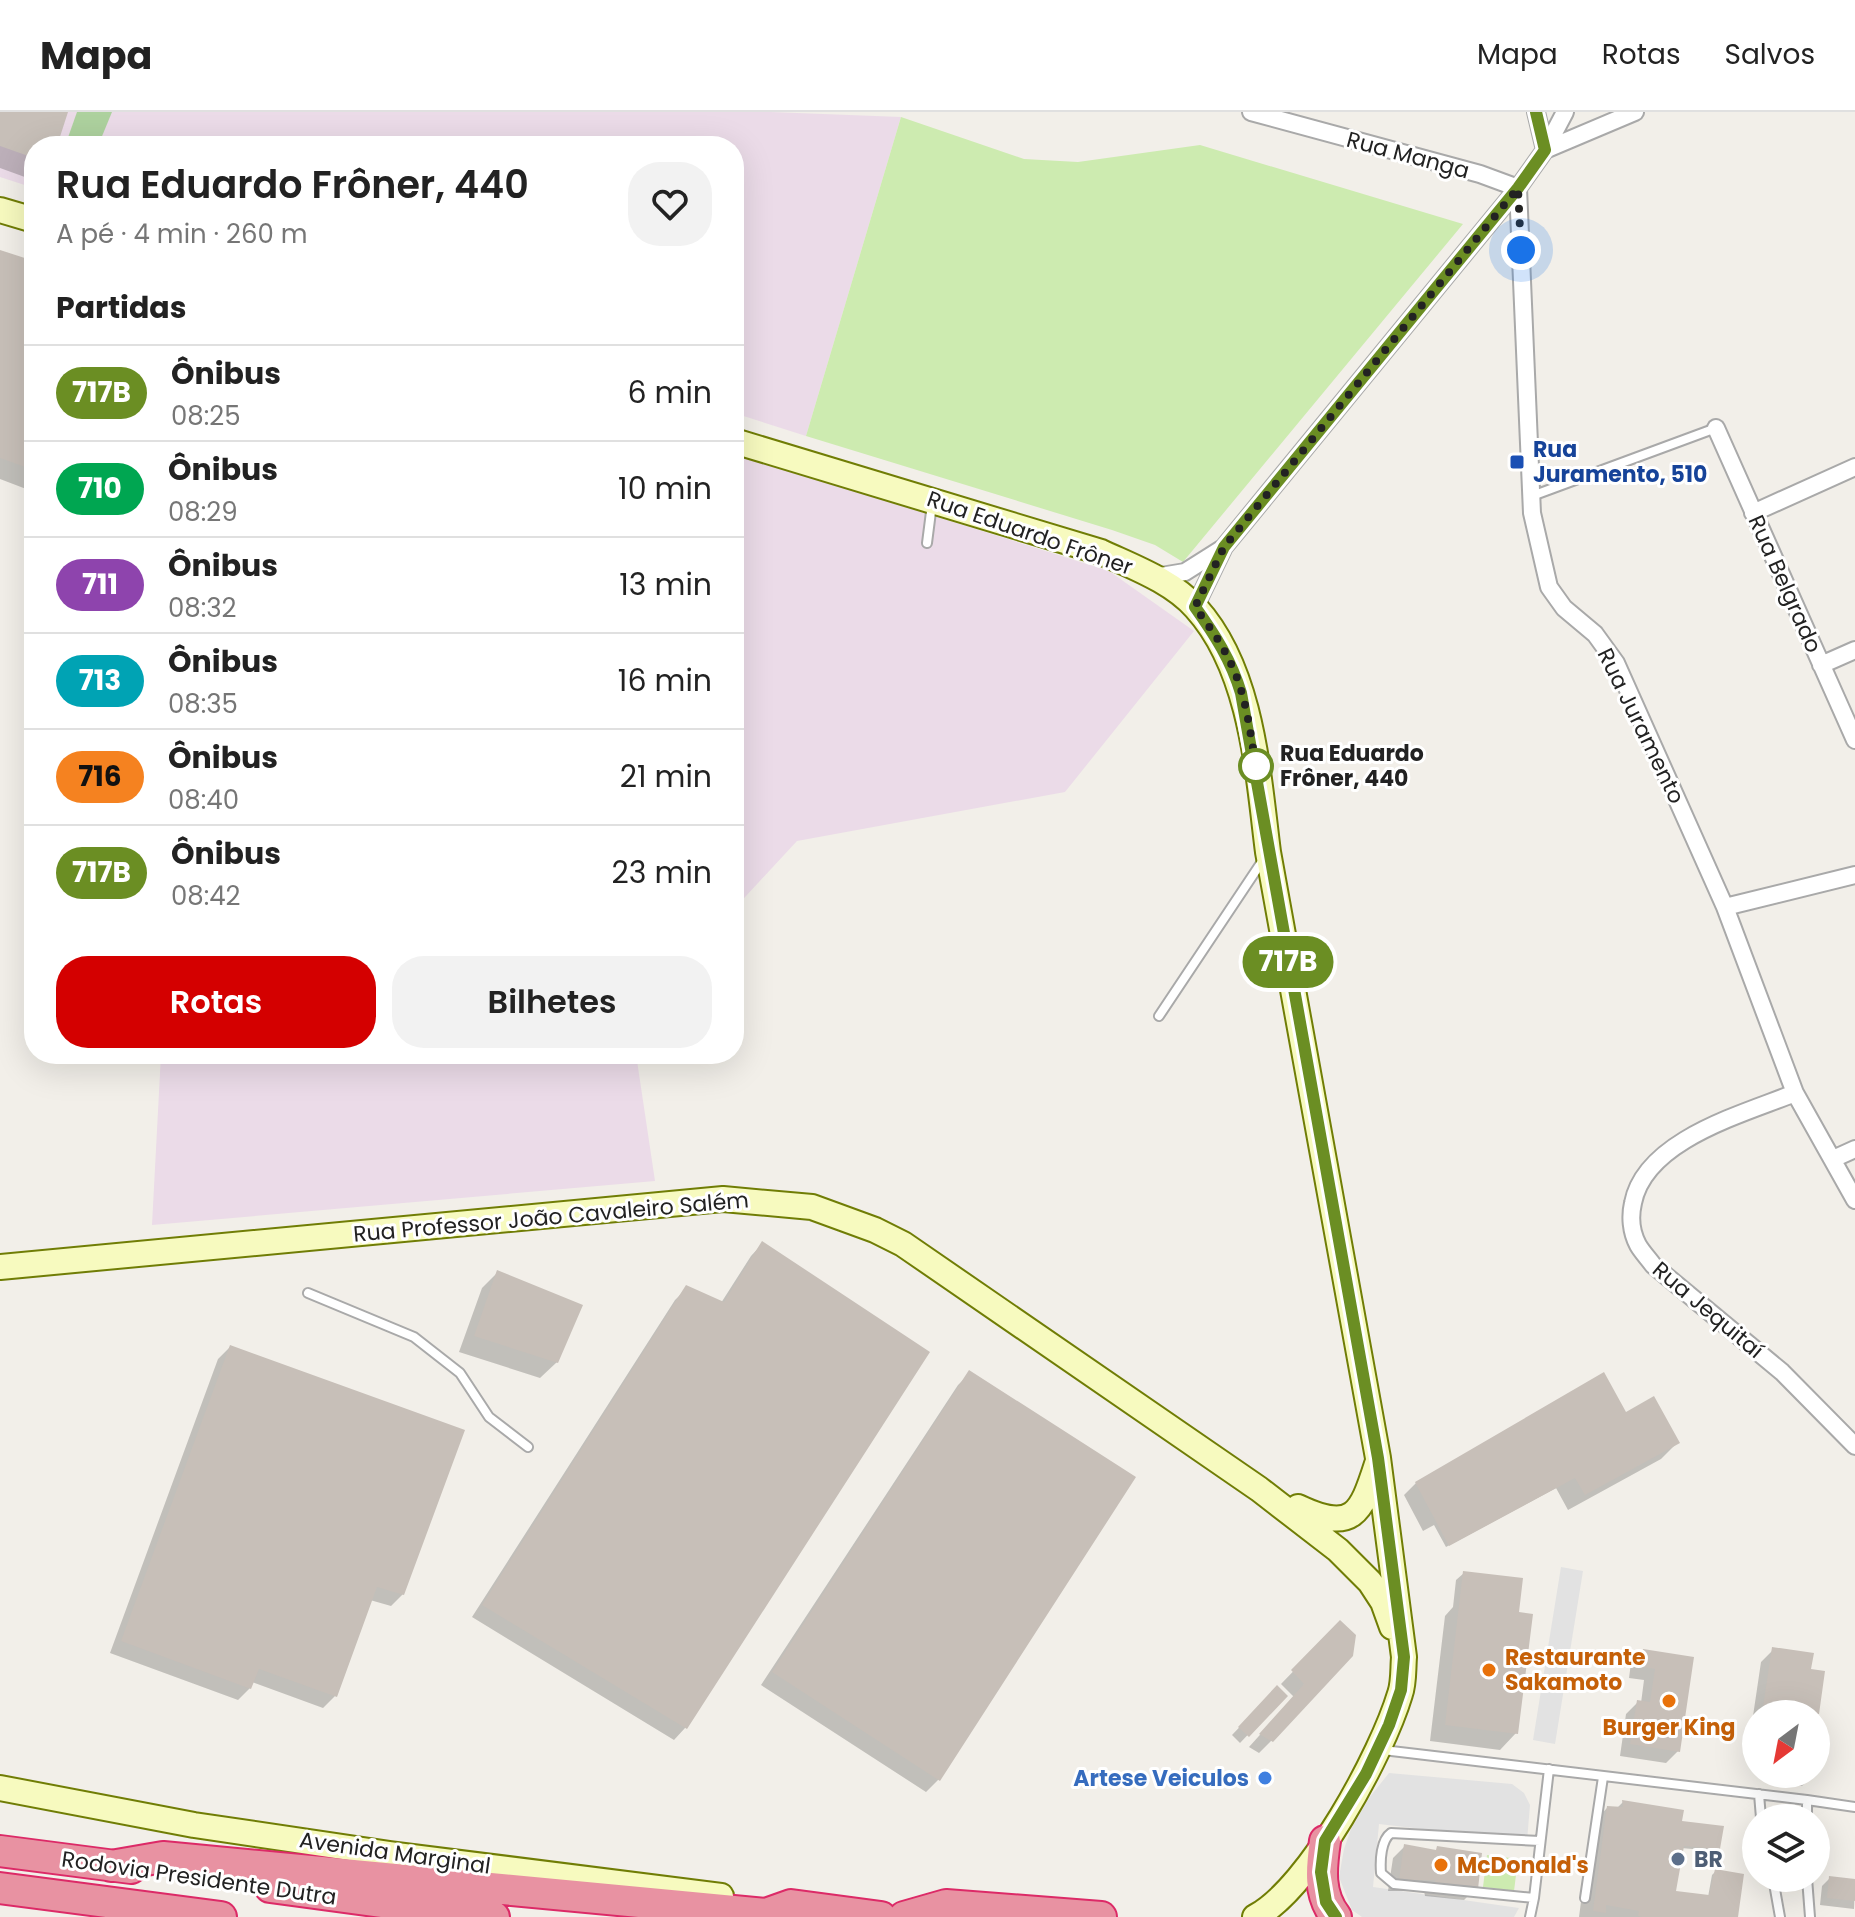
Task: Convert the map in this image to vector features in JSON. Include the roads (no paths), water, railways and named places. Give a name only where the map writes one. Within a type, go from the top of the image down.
[{"type":"highway","points":[[1325,1841],[1321,1872],[1326,1902],[1336,1917]]},
{"type":"highway","name":"Rodovia Presidente Dutra","points":[[0,1851],[494,1917]]},
{"type":"highway","points":[[111,1866],[163,1857],[766,1914],[791,1905],[881,1917]]},
{"type":"highway","name":"Rodovia Presidente Dutra","points":[[0,1888],[221,1917]]},
{"type":"highway","points":[[904,1917],[946,1905],[1101,1917]]},
{"type":"main road","points":[[0,210],[24,217]]},
{"type":"main road","name":"Rua Eduardo Frôner","points":[[744,444],[1101,552],[1155,577],[1195,607],[1233,668],[1258,778],[1268,852],[1378,1458],[1404,1657],[1401,1690],[1366,1774],[1325,1841],[1282,1898],[1255,1917]]},
{"type":"main road","name":"Rua Professor João Cavaleiro Salém","points":[[0,1267],[723,1199],[762,1200],[812,1207],[861,1224],[903,1244],[1259,1489],[1338,1550],[1370,1582],[1383,1602],[1404,1657]]},
{"type":"main road","name":"Rua Professor João Cavaleiro Salém","points":[[1259,1489],[1326,1520],[1340,1519],[1353,1513],[1366,1499],[1378,1458]]},
{"type":"main road","name":"Avenida Marginal","points":[[0,1788],[194,1825],[375,1852],[791,1905]]},
{"type":"street","name":"Rua Manga","points":[[1251,112],[1480,174],[1518,188]]},
{"type":"street","points":[[1536,112],[1545,150]]},
{"type":"street","points":[[1195,607],[1224,547],[1518,188],[1545,150],[1565,112]]},
{"type":"street","points":[[1545,150],[1635,112]]},
{"type":"street","name":"Rua Juramento","points":[[1518,188],[1532,513],[1549,587],[1564,608],[1595,634],[1616,663],[1725,907],[1795,1093],[1855,1200]]},
{"type":"street","name":"Rua Belgrado","points":[[1716,428],[1855,740]]},
{"type":"street","points":[[1753,513],[1855,467]]},
{"type":"street","points":[[1155,577],[1185,572],[1224,547]]},
{"type":"street","points":[[1821,665],[1855,650]]},
{"type":"street","points":[[1725,907],[1855,875]]},
{"type":"street","name":"Rua Jequitaí","points":[[1795,1093],[1688,1138],[1654,1162],[1636,1187],[1630,1216],[1637,1243],[1653,1265],[1782,1372],[1855,1446]]},
{"type":"street","points":[[1833,1159],[1855,1149]]},
{"type":"lane","points":[[1531,496],[1716,428]]},
{"type":"lane","points":[[927,543],[932,500]]},
{"type":"lane","points":[[1159,1016],[1268,852]]},
{"type":"lane","points":[[308,1293],[414,1337],[460,1373],[489,1417],[528,1447]]},
{"type":"lane","points":[[1378,1750],[1855,1807]]},
{"type":"lane","points":[[1530,1917],[1549,1769]]},
{"type":"lane","points":[[1585,1898],[1603,1777]]},
{"type":"lane","points":[[1759,1794],[1760,1804]]},
{"type":"lane","points":[[1534,1898],[1394,1884],[1381,1873],[1381,1864],[1385,1838],[1391,1833],[1540,1841]]},
{"type":"lane","points":[[1776,1892],[1780,1917]]},
{"type":"lane","points":[[1808,1892],[1810,1917]]},
{"type":"place","name":"Rua Juramento, 510","points":[[1517,462]]},
{"type":"place","name":"Rua Eduardo Frôner, 440","points":[[1256,766]]},
{"type":"place","name":"Restaurante Sakamoto","points":[[1489,1670]]},
{"type":"place","name":"Burger King","points":[[1669,1701]]},
{"type":"place","name":"Artese Veiculos","points":[[1265,1778]]},
{"type":"place","name":"BR","points":[[1678,1859]]},
{"type":"place","name":"McDonald's","points":[[1441,1865]]}]
